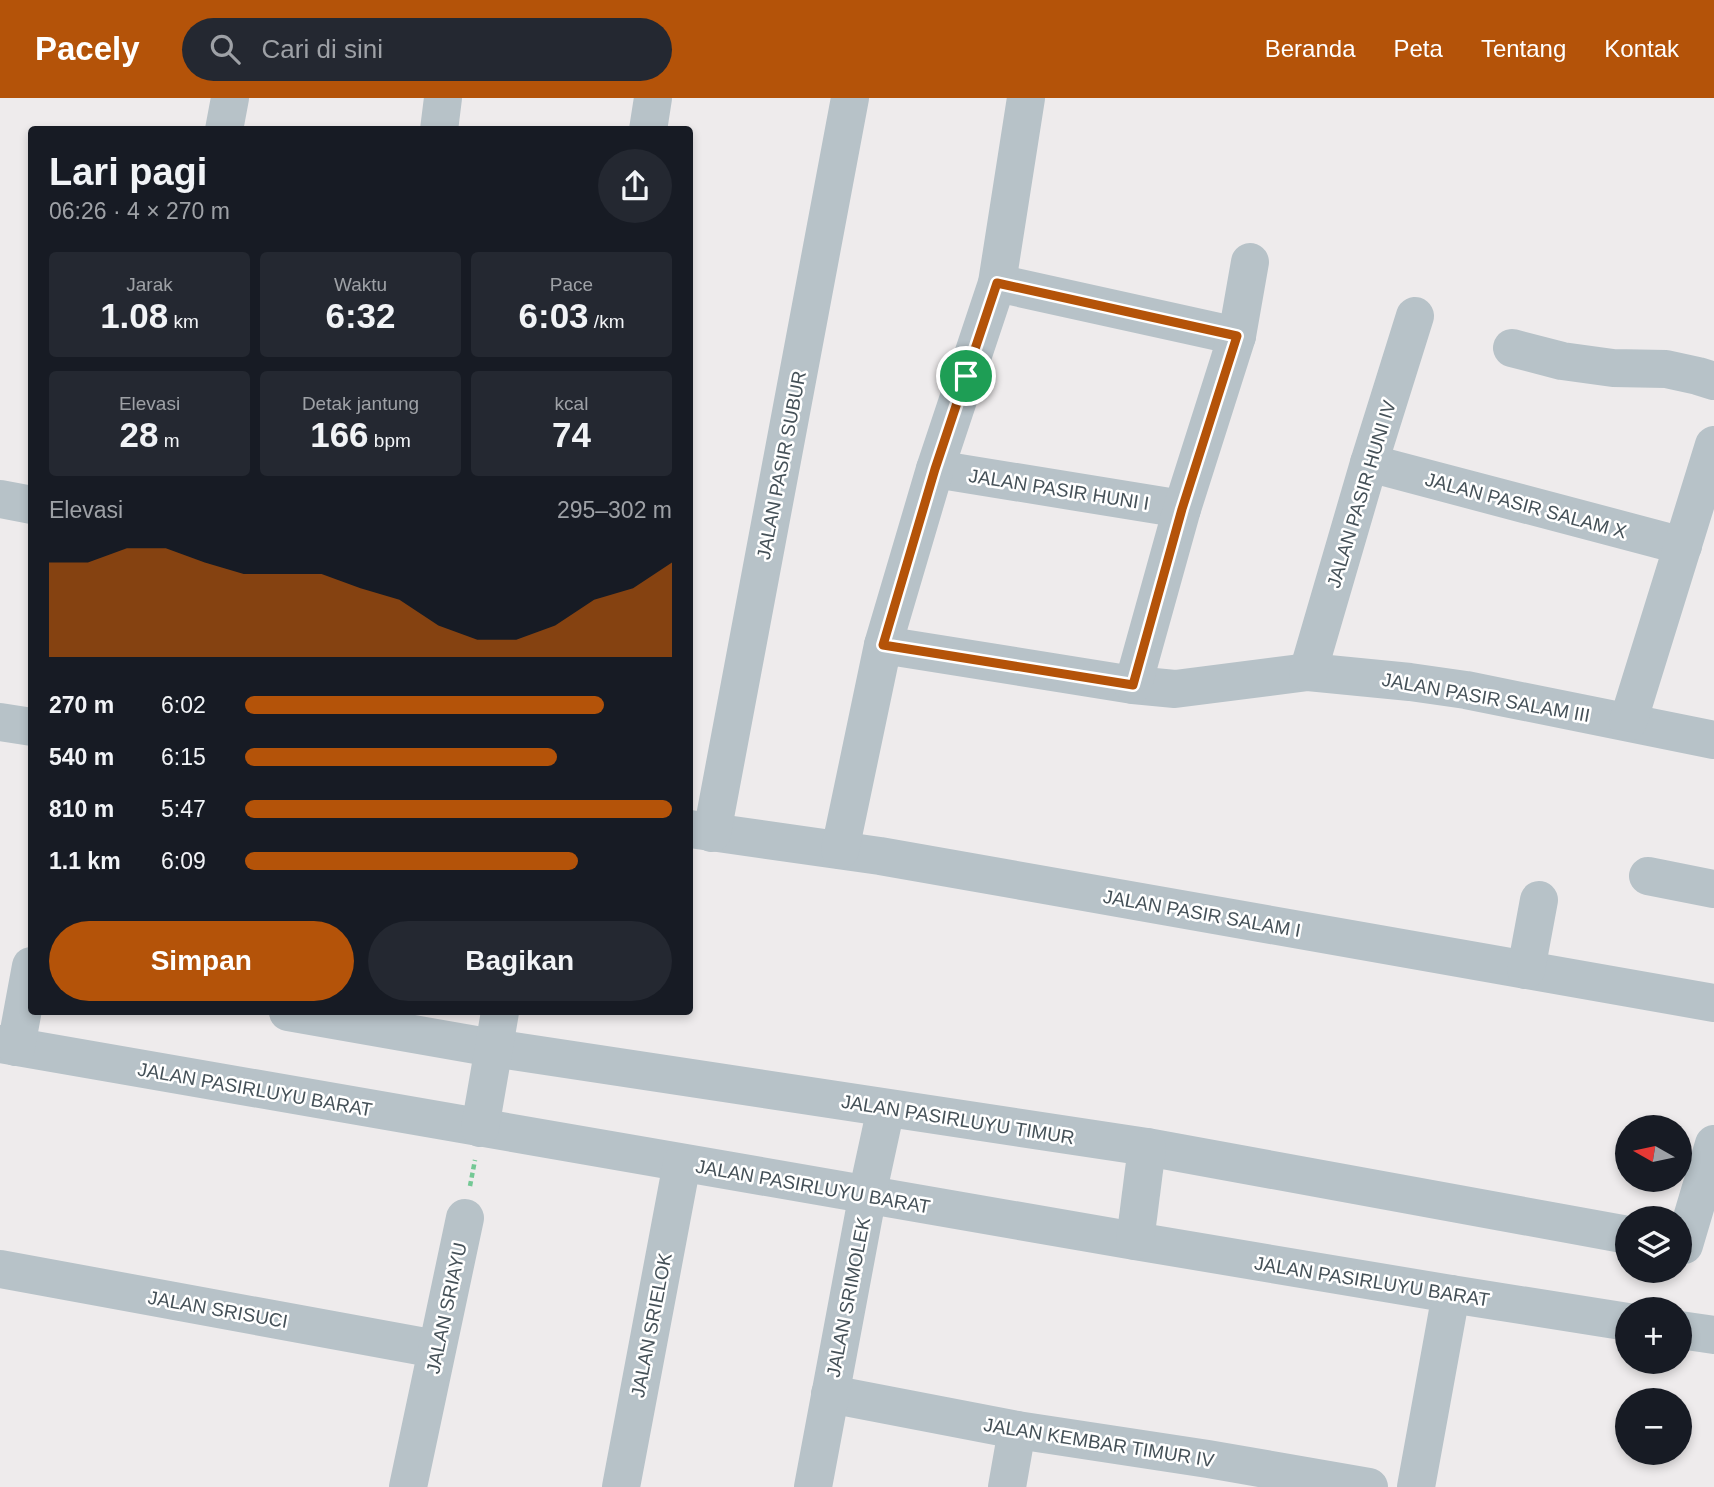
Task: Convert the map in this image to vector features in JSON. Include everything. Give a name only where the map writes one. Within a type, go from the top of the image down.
[{"type":"street","points":[[225,126],[230,98]]},
{"type":"street","points":[[440,126],[443,98]]},
{"type":"street","points":[[649,126],[653,98]]},
{"type":"street","name":"JALAN PASIR SUBUR","points":[[701,831],[850,98]]},
{"type":"street","points":[[839,850],[883,645],[935,469],[997,283],[1026,98]]},
{"type":"street","points":[[1133,685],[1182,509],[1237,336],[1250,262]]},
{"type":"street","points":[[997,283],[1237,336]]},
{"type":"street","name":"JALAN PASIR HUNI IV","points":[[1308,672],[1415,316]]},
{"type":"street","points":[[1512,348],[1562,361],[1612,368],[1666,369],[1714,382]]},
{"type":"street","points":[[1628,722],[1714,444]]},
{"type":"street","name":"JALAN PASIR SALAM X","points":[[1369,463],[1683,546]]},
{"type":"street","name":"JALAN PASIR HUNI I","points":[[935,469],[1182,509]]},
{"type":"street","points":[[0,499],[28,504]]},
{"type":"street","name":"JALAN PASIR SALAM III","points":[[883,645],[1133,685],[1175,689],[1308,672],[1410,682],[1465,690],[1714,740]]},
{"type":"street","points":[[0,722],[28,726]]},
{"type":"street","name":"JALAN PASIR SALAM I","points":[[701,831],[880,856],[1714,1003]]},
{"type":"street","points":[[1648,876],[1714,889]]},
{"type":"street","points":[[1525,970],[1539,900]]},
{"type":"street","points":[[0,961],[28,966]]},
{"type":"street","points":[[8,1045],[28,976]]},
{"type":"street","name":"JALAN PASIRLUYU TIMUR","points":[[323,1015],[496,1030],[883,1120],[1146,1154],[1615,1233]]},
{"type":"street","points":[[480,1128],[496,1030]]},
{"type":"street","name":"JALAN PASIRLUYU BARAT","points":[[8,1045],[682,1163],[869,1186],[1136,1232],[1451,1294],[1615,1320]]},
{"type":"street","name":"JALAN SRIMOLEK","points":[[813,1487],[883,1120]]},
{"type":"street","points":[[1693,1247],[1714,1144]]},
{"type":"street","points":[[1136,1232],[1146,1154]]},
{"type":"street","name":"JALAN SRIELOK","points":[[621,1487],[682,1163]]},
{"type":"street","name":"JALAN SRIAYU","points":[[408,1487],[465,1218]]},
{"type":"street","name":"JALAN SRISUCI","points":[[0,1269],[436,1349]]},
{"type":"street","points":[[1416,1487],[1451,1294]]},
{"type":"street","points":[[1692,1332],[1714,1335]]},
{"type":"street","name":"JALAN KEMBAR TIMUR IV","points":[[830,1394],[1017,1430],[1205,1473],[1369,1487]]},
{"type":"street","points":[[1007,1487],[1017,1430]]},
{"type":"path","name":"JALAN SRIAYU","points":[[465,1218],[480,1128]]},
{"type":"route","points":[[997,283],[1237,336],[1182,509],[1133,685],[883,645],[935,469],[966,376],[997,283]]}]
